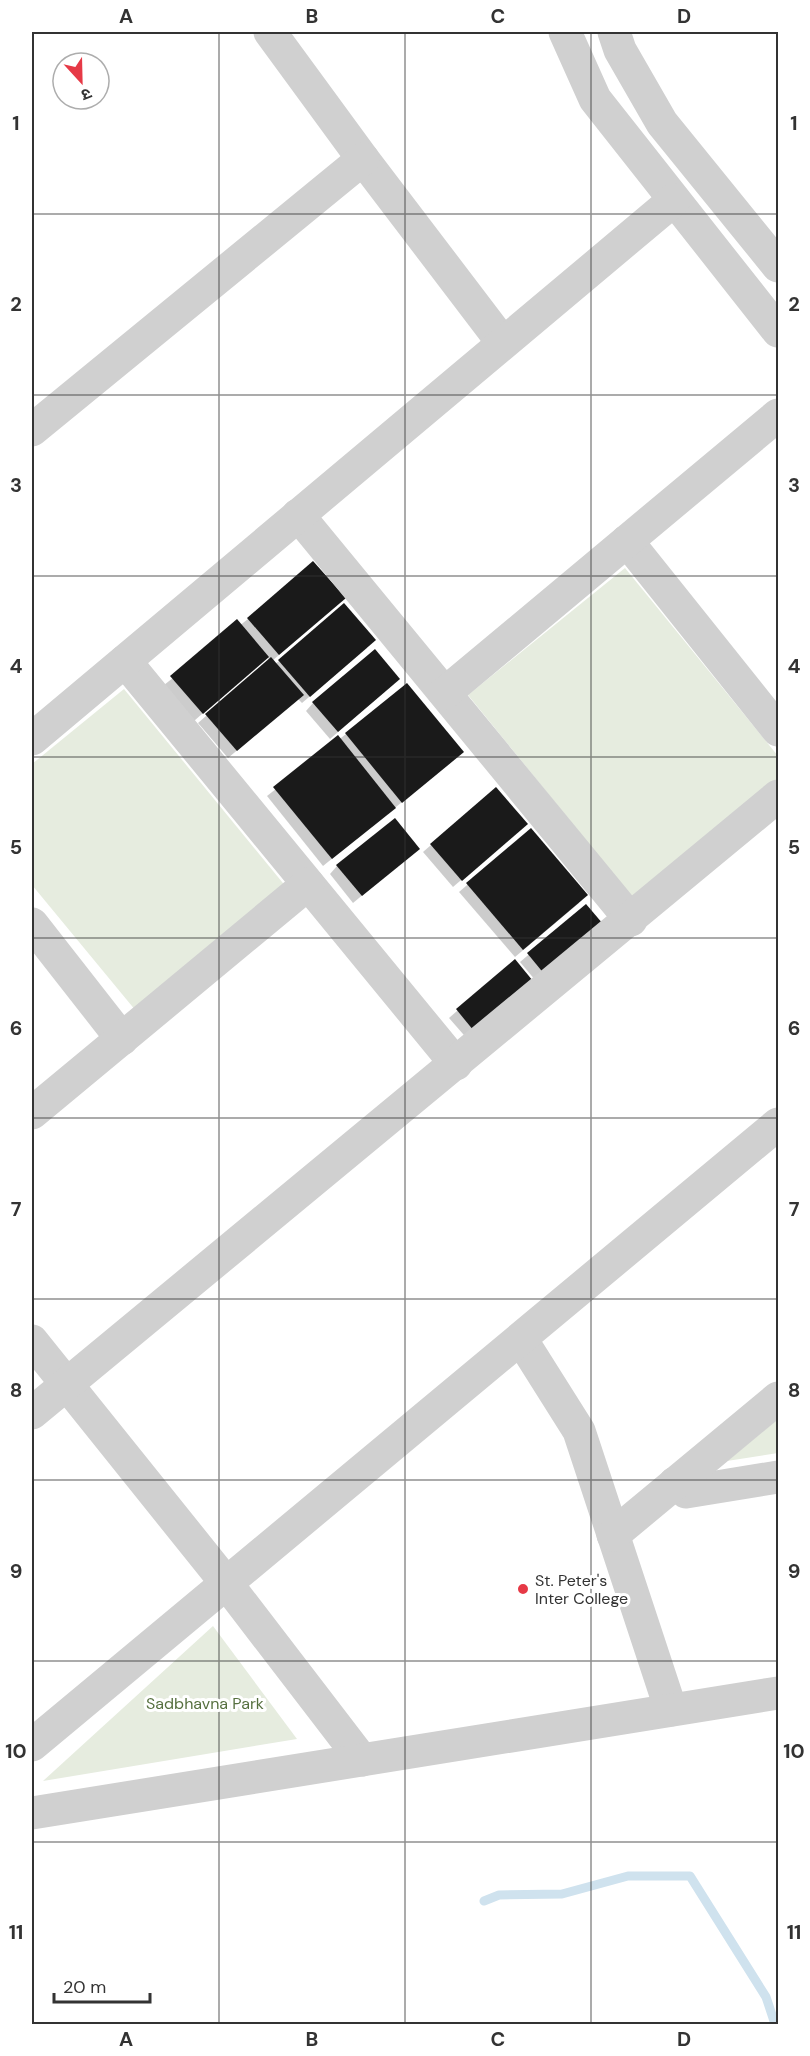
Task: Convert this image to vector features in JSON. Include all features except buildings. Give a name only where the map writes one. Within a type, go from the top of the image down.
[{"type":"street","points":[[270,32],[503,344]]},
{"type":"street","points":[[778,266],[662,123],[620,50],[613,32],[571,44],[596,99],[778,331]]},
{"type":"street","points":[[32,430],[363,159]]},
{"type":"street","points":[[32,739],[674,200]]},
{"type":"street","points":[[445,693],[778,415]]},
{"type":"street","points":[[298,514],[631,920]]},
{"type":"street","points":[[627,542],[778,730]]},
{"type":"street","points":[[125,661],[456,1064]]},
{"type":"street","points":[[32,1413],[550,984],[631,920],[778,796]]},
{"type":"street","points":[[32,1113],[308,884]]},
{"type":"street","points":[[32,924],[122,1039]]},
{"type":"street","points":[[32,1745],[778,1124]]},
{"type":"street","points":[[521,1339],[579,1431],[671,1710]]},
{"type":"street","points":[[32,1341],[227,1584],[362,1760]]},
{"type":"street","points":[[613,1535],[778,1398]]},
{"type":"street","points":[[675,1484],[686,1492],[778,1477]]},
{"type":"street","points":[[32,1813],[778,1693]]},
{"type":"green space","points":[[625,568],[778,756],[778,778],[632,897],[468,695]]},
{"type":"green space","points":[[124,689],[287,888],[136,1011],[32,885],[32,764]]},
{"type":"green space","points":[[778,1419],[778,1453],[727,1461]]},
{"type":"green space","name":"Sadbhavna Park","points":[[213,1626],[297,1739],[43,1781]]},
{"type":"waterway","points":[[484,1901],[499,1895],[562,1894],[628,1876],[690,1876],[766,1997],[775,2024]]},
{"type":"place","name":"St. Peter's Inter College","points":[[523,1589]]}]
